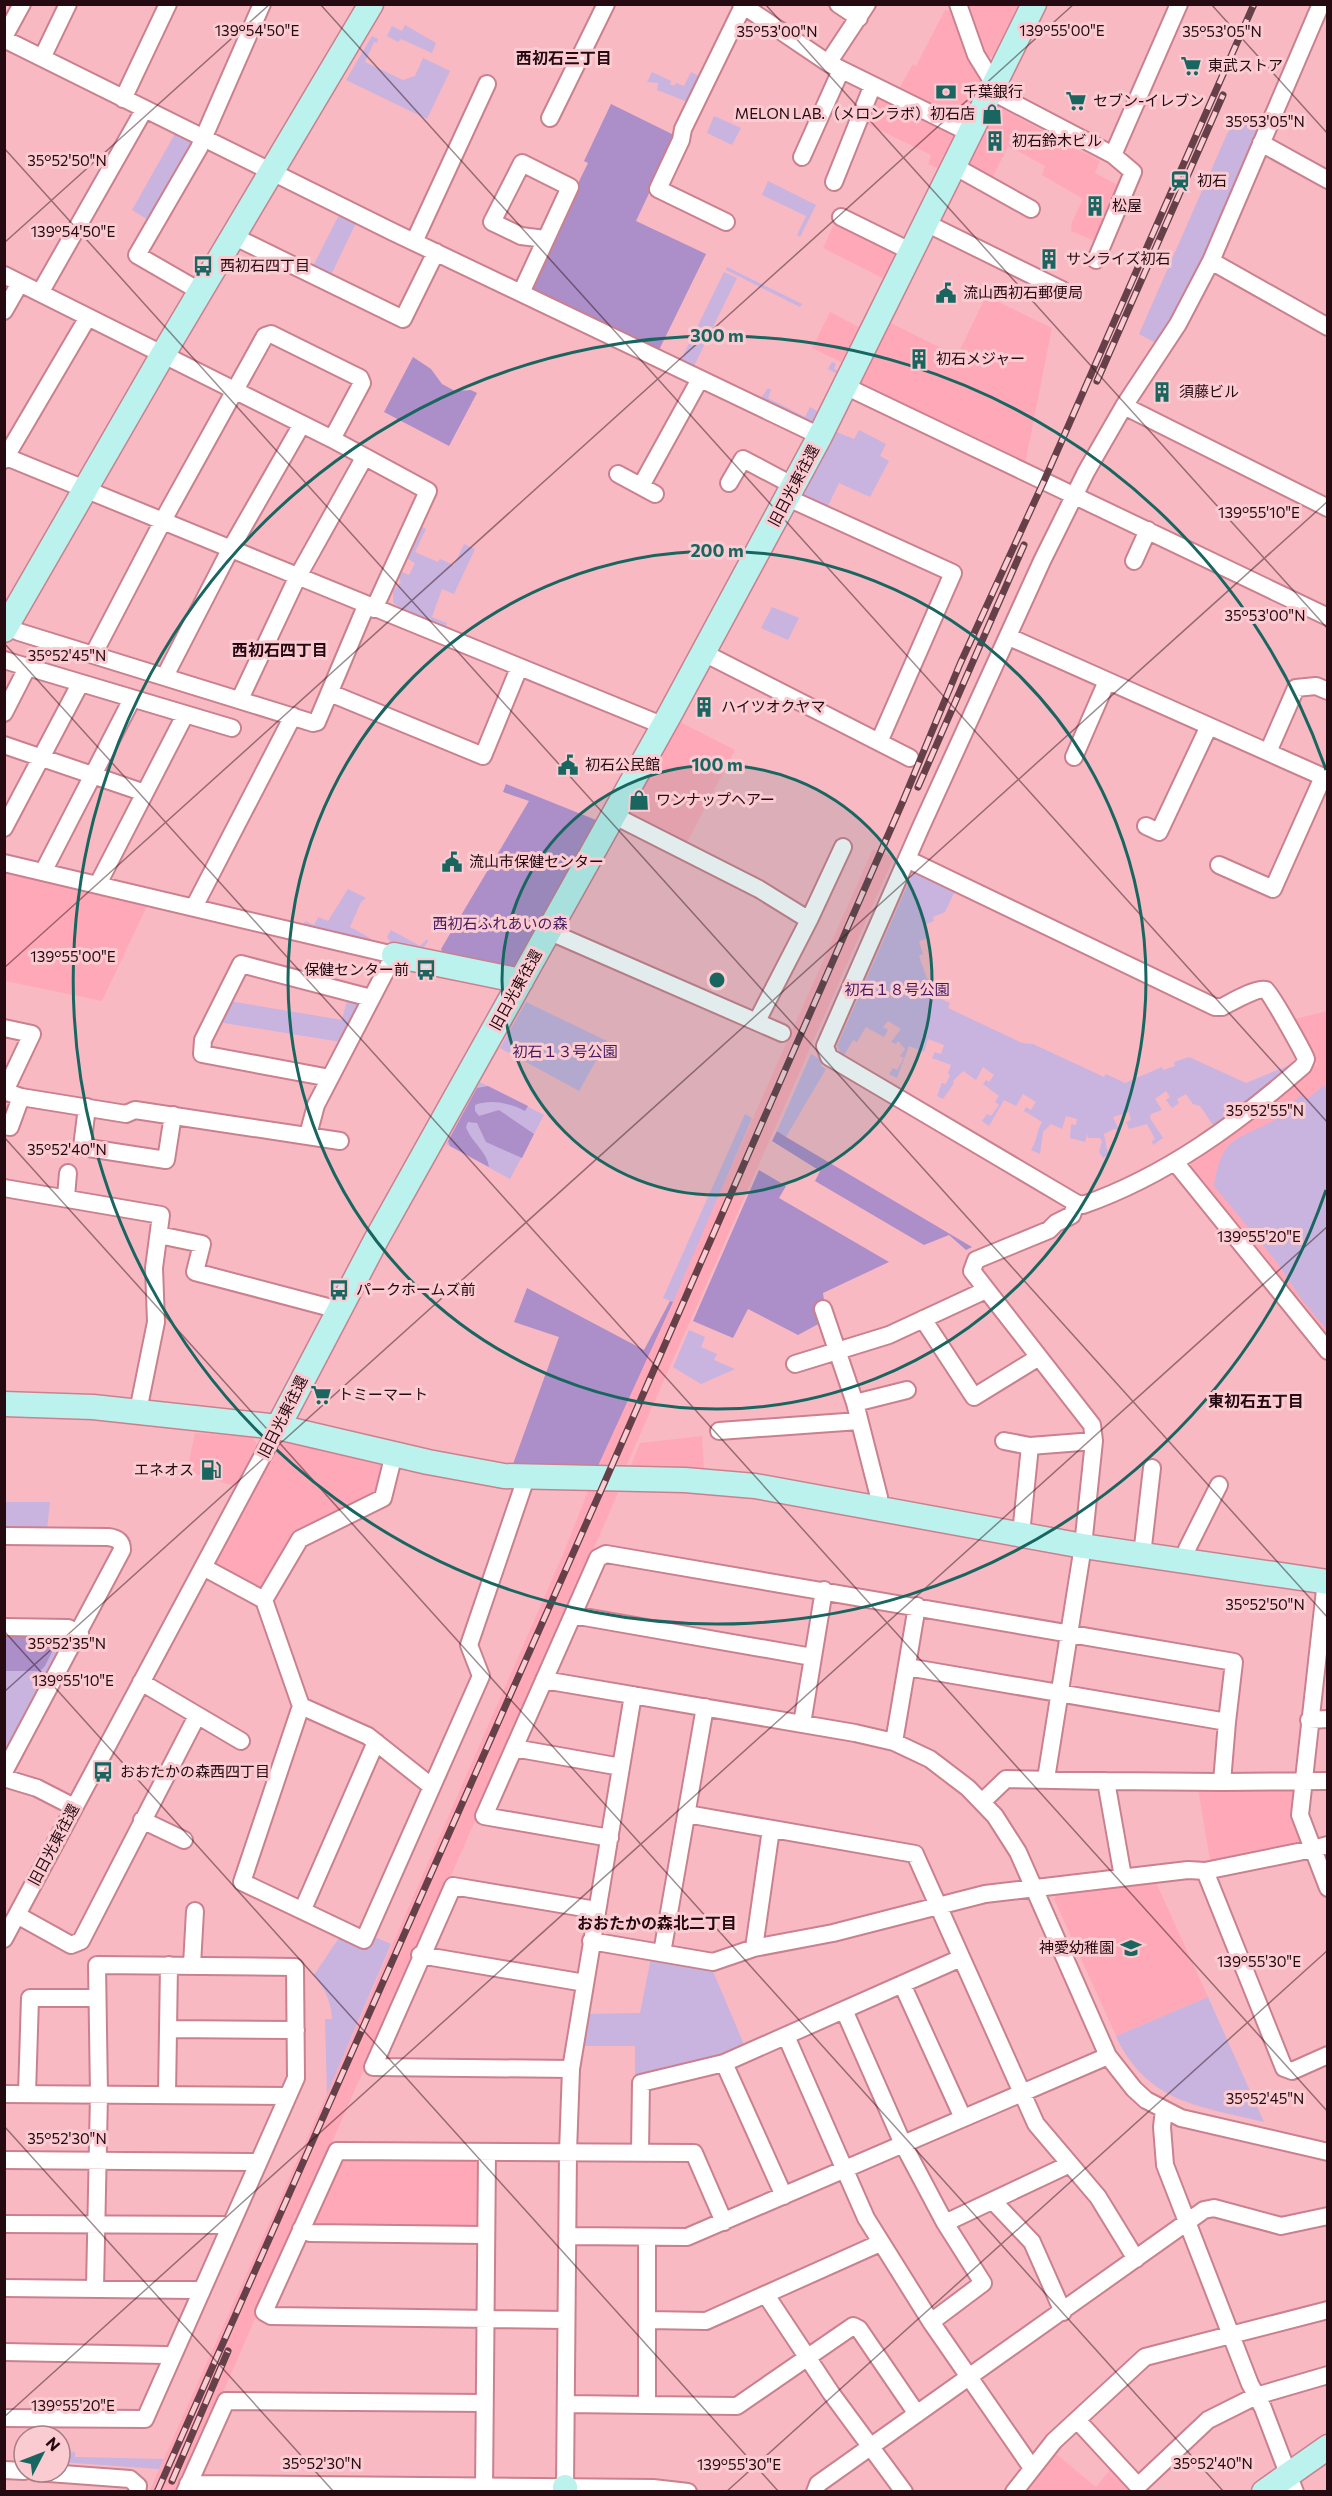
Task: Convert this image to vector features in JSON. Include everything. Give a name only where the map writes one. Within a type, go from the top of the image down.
[{"type":"street","points":[[22,4],[4,38],[202,140],[820,436]]},
{"type":"street","points":[[42,58],[69,4]]},
{"type":"street","points":[[123,99],[168,4]]},
{"type":"street","points":[[201,292],[137,255],[202,140],[262,4]]},
{"type":"street","points":[[4,275],[162,356],[332,439],[428,491],[370,608],[318,722],[313,723],[6,628],[162,356],[371,4]]},
{"type":"street","points":[[550,118],[606,4]]},
{"type":"street","points":[[802,157],[835,66],[863,11],[838,4]]},
{"type":"street","points":[[958,4],[976,55],[1002,97],[1113,155],[1133,172],[1096,260]]},
{"type":"street","name":"旧日光東往還","points":[[4,1939],[339,1310],[664,726],[791,492],[1034,4]]},
{"type":"street","points":[[1113,155],[1179,4]]},
{"type":"street","points":[[907,859],[1215,1007],[1221,1007],[1259,990],[1271,994],[1285,1024],[1298,1038],[1306,1059],[1303,1066],[1252,1111],[1175,1162],[1088,1203],[1076,1203],[826,1054],[825,1046],[907,859],[1075,494],[1124,406],[1178,324],[1211,261],[1321,4]]},
{"type":"street","points":[[726,222],[658,189],[681,140],[683,129],[742,5],[835,66],[872,87],[970,133]]},
{"type":"street","points":[[414,242],[487,84]]},
{"type":"street","points":[[834,182],[872,87]]},
{"type":"street","points":[[40,293],[144,110]]},
{"type":"street","points":[[1261,143],[1328,180]]},
{"type":"street","points":[[520,293],[570,187],[522,163],[492,222],[521,236],[545,239]]},
{"type":"street","points":[[954,166],[1031,209]]},
{"type":"street","points":[[841,217],[912,252]]},
{"type":"street","points":[[926,223],[1062,290]]},
{"type":"street","points":[[233,236],[403,319],[436,252]]},
{"type":"street","points":[[1211,261],[1328,327]]},
{"type":"street","points":[[4,311],[20,283]]},
{"type":"street","points":[[88,317],[5,458],[664,726]]},
{"type":"street","points":[[93,655],[265,336],[271,334],[360,378],[362,383],[332,439]]},
{"type":"street","points":[[618,474],[648,490],[700,379]]},
{"type":"street","points":[[845,386],[1001,463],[1075,494],[1328,617]]},
{"type":"street","points":[[1124,406],[1328,508]]},
{"type":"street","points":[[165,676],[230,550],[302,424]]},
{"type":"street","points":[[240,699],[297,578],[364,458]]},
{"type":"street","points":[[729,483],[743,459],[791,492],[954,573],[879,742]]},
{"type":"street","points":[[1134,561],[1148,530]]},
{"type":"street","points":[[1009,637],[1325,778],[1273,889],[1219,865]]},
{"type":"street","points":[[704,653],[910,758]]},
{"type":"street","points":[[4,660],[232,728]]},
{"type":"street","points":[[4,713],[27,668]]},
{"type":"street","points":[[330,693],[483,756],[519,668]]},
{"type":"street","points":[[1074,757],[1107,681]]},
{"type":"street","points":[[4,828],[80,684]]},
{"type":"street","points":[[1268,752],[1296,688],[1316,686],[1327,691]]},
{"type":"street","points":[[43,872],[132,699]]},
{"type":"street","points":[[98,884],[185,715]]},
{"type":"street","points":[[194,907],[293,716]]},
{"type":"street","points":[[1146,826],[1158,832],[1209,726]]},
{"type":"street","points":[[4,745],[145,793]]},
{"type":"street","points":[[614,815],[759,889],[809,920]]},
{"type":"street","points":[[757,1021],[809,920],[843,847]]},
{"type":"street","points":[[4,863],[393,955],[521,981]]},
{"type":"street","points":[[548,931],[783,1033]]},
{"type":"street","points":[[308,1135],[316,1105],[393,955]]},
{"type":"street","points":[[330,1077],[202,1054],[204,1040],[240,964],[371,998]]},
{"type":"street","points":[[4,1028],[32,1034],[10,1093],[10,1127],[4,1126]]},
{"type":"street","points":[[10,1093],[126,1114],[135,1110],[340,1141]]},
{"type":"street","points":[[87,1107],[82,1147],[166,1160],[173,1115]]},
{"type":"street","points":[[1175,1162],[1328,1351]]},
{"type":"street","points":[[66,1197],[68,1173]]},
{"type":"street","points":[[4,1188],[161,1215],[154,1268],[156,1322],[138,1411]]},
{"type":"street","points":[[1046,1779],[1083,1546],[1094,1441],[1092,1425],[972,1271],[976,1260],[1049,1230],[1056,1223],[1072,1215],[1076,1203]]},
{"type":"street","points":[[159,1235],[202,1244],[195,1272],[339,1310]]},
{"type":"street","points":[[795,1364],[889,1335],[986,1290]]},
{"type":"street","points":[[823,1309],[855,1403],[879,1497],[878,1508]]},
{"type":"street","points":[[923,1319],[974,1397],[1039,1357]]},
{"type":"street","points":[[855,1403],[907,1390]]},
{"type":"street","points":[[4,1404],[138,1411],[278,1427],[464,1470],[526,1478],[727,1483],[1083,1546],[1327,1581],[1309,1720],[1300,1815],[1320,1847],[1328,1888]]},
{"type":"street","points":[[719,1431],[859,1421]]},
{"type":"street","points":[[1004,1441],[1030,1446],[1094,1441]]},
{"type":"street","points":[[1021,1534],[1030,1446]]},
{"type":"street","points":[[264,1599],[300,1539],[383,1498],[394,1454]]},
{"type":"street","points":[[1142,1555],[1152,1468]]},
{"type":"street","points":[[203,1567],[264,1599],[301,1706],[242,1881],[364,1940],[481,1676],[469,1646],[526,1478]]},
{"type":"street","points":[[1185,1562],[1187,1549],[1219,1485]]},
{"type":"street","points":[[4,1536],[108,1537],[116,1538],[122,1544],[119,1558],[80,1634],[4,1772]]},
{"type":"street","points":[[610,1838],[484,1816],[598,1558],[609,1553],[1234,1662],[1222,1782]]},
{"type":"street","points":[[802,1724],[824,1590]]},
{"type":"street","points":[[894,1742],[917,1606]]},
{"type":"street","points":[[573,1615],[812,1657]]},
{"type":"street","points":[[4,1627],[68,1628],[80,1634]]},
{"type":"street","points":[[907,1667],[1227,1722]]},
{"type":"street","points":[[544,1680],[894,1742],[930,1759],[982,1802],[1008,1833],[1108,2056],[1134,2089],[1164,2110],[1200,2122],[1328,2152]]},
{"type":"street","points":[[141,1682],[241,1741]]},
{"type":"street","points":[[565,2489],[568,2152],[571,2069],[633,1695]]},
{"type":"street","points":[[301,1706],[368,1736],[431,1786]]},
{"type":"street","points":[[663,1953],[705,1707]]},
{"type":"street","points":[[17,1916],[71,1945],[81,1941],[197,1716]]},
{"type":"street","points":[[1309,1720],[1328,1719]]},
{"type":"street","points":[[303,1909],[376,1742]]},
{"type":"street","points":[[514,1748],[621,1767]]},
{"type":"street","points":[[4,1778],[37,1788],[74,1807]]},
{"type":"street","points":[[982,1802],[1006,1779],[1328,1781]]},
{"type":"street","points":[[1106,1781],[1123,1877]]},
{"type":"street","points":[[687,1814],[915,1854],[1036,2124],[1098,2197],[1136,2259]]},
{"type":"street","points":[[142,1820],[184,1840]]},
{"type":"street","points":[[754,1948],[771,1829]]},
{"type":"street","points":[[591,1941],[713,1962],[754,1948],[833,1933],[985,1894],[1188,1870],[1205,1872],[1320,1847]]},
{"type":"street","points":[[1205,1872],[1284,2068],[1292,2071],[1328,2055]]},
{"type":"street","points":[[571,2069],[373,2067],[420,1955],[453,1886],[596,1910]]},
{"type":"street","points":[[192,1965],[195,1911]]},
{"type":"street","points":[[420,1955],[585,1983]]},
{"type":"street","points":[[640,2152],[640,2083],[724,2063],[961,1958]]},
{"type":"street","points":[[4,2418],[145,2419],[296,2078],[295,1967],[97,1965],[99,2094],[95,2288]]},
{"type":"street","points":[[167,2095],[169,1965]]},
{"type":"street","points":[[902,1984],[963,2118]]},
{"type":"street","points":[[27,2094],[30,1998],[97,1998]]},
{"type":"street","points":[[844,2010],[903,2144],[945,2223],[983,2283],[930,2322]]},
{"type":"street","points":[[169,2029],[297,2030]]},
{"type":"street","points":[[786,2036],[866,2218],[880,2243],[930,2322],[1032,2468]]},
{"type":"street","points":[[567,2236],[687,2237],[1108,2056]]},
{"type":"street","points":[[724,2063],[784,2196]]},
{"type":"street","points":[[4,2094],[288,2096]]},
{"type":"street","points":[[1164,2110],[1162,2127],[1165,2165],[1292,2482]]},
{"type":"street","points":[[566,2320],[271,2316],[264,2312],[337,2151],[694,2153],[724,2222]]},
{"type":"street","points":[[484,2489],[487,2151]]},
{"type":"street","points":[[4,2160],[97,2159],[253,2162],[258,2164]]},
{"type":"street","points":[[945,2223],[1070,2164]]},
{"type":"street","points":[[993,2201],[1032,2242],[1063,2312]]},
{"type":"street","points":[[815,2492],[818,2484],[1204,2210],[1214,2208],[1281,2226],[1328,2216]]},
{"type":"street","points":[[4,2223],[224,2225],[230,2228]]},
{"type":"street","points":[[301,2229],[310,2233],[485,2235]]},
{"type":"street","points":[[647,2237],[647,2405]]},
{"type":"street","points":[[648,2320],[706,2321],[880,2243]]},
{"type":"street","points":[[4,2288],[195,2290],[201,2293]]},
{"type":"street","points":[[766,2295],[806,2356],[904,2492]]},
{"type":"street","points":[[1014,2492],[1054,2441],[1145,2357],[1328,2310]]},
{"type":"street","points":[[566,2404],[737,2406],[806,2356],[853,2326],[859,2329],[917,2414]]},
{"type":"street","points":[[4,2352],[166,2355],[172,2358]]},
{"type":"street","points":[[1077,2420],[1138,2486],[1208,2420],[1256,2396],[1328,2375]]},
{"type":"street","points":[[484,2403],[226,2401],[186,2488],[653,2488],[688,2492]]},
{"type":"street","points":[[1264,2492],[1292,2482],[1328,2447]]},
{"type":"street","points":[[72,2475],[130,2479],[138,2486],[137,2492]]},
{"type":"shaded area","points":[[966,5],[1026,5],[999,57],[986,57]]},
{"type":"shaded area","points":[[945,10],[952,11],[966,52],[984,87],[967,123],[897,92],[913,64],[916,66]]},
{"type":"shaded area","points":[[876,94],[961,135],[943,171],[928,164],[931,155],[863,122]]},
{"type":"shaded area","points":[[993,104],[1100,161],[1095,173],[1120,186],[1095,241],[1071,231],[1072,222],[1083,199],[1042,175],[1045,166],[1008,146],[991,181],[967,168],[965,162]]},
{"type":"shaded area","points":[[843,224],[899,251],[890,282],[823,248],[833,226]]},
{"type":"shaded area","points":[[986,296],[1052,328],[1025,464],[860,383],[891,323],[957,356]]},
{"type":"shaded area","points":[[830,312],[865,330],[847,365],[812,348]]},
{"type":"shaded area","points":[[676,720],[735,750],[685,846],[626,816]]},
{"type":"shaded area","points":[[873,849],[894,857],[625,1469],[597,1468]]},
{"type":"shaded area","points":[[5,871],[148,904],[102,1001],[5,981]]},
{"type":"shaded area","points":[[1327,1011],[1327,1338],[1190,1168],[1192,1162],[1247,1122],[1317,1064],[1303,1035],[1291,1020]]},
{"type":"shaded area","points":[[195,1433],[252,1437],[259,1447],[237,1487],[187,1471]]},
{"type":"shaded area","points":[[702,1436],[704,1469],[630,1467],[640,1443]]},
{"type":"shaded area","points":[[287,1441],[383,1464],[377,1489],[373,1494],[292,1536],[265,1586],[258,1588],[217,1566],[215,1559],[277,1446]]},
{"type":"shaded area","points":[[589,1489],[616,1489],[618,1493],[379,2041],[360,2078],[180,2491],[149,2492],[327,2094],[561,1559]]},
{"type":"shaded area","points":[[1294,1785],[1305,1840],[1302,1846],[1211,1866],[1198,1789]]},
{"type":"shaded area","name":"神愛幼稚園","points":[[1154,1878],[1208,1997],[1116,2036],[1054,1899],[1059,1890]]},
{"type":"shaded area","points":[[476,2157],[480,2162],[479,2224],[474,2229],[319,2228],[313,2218],[338,2162],[343,2158]]},
{"type":"shaded area","points":[[1054,2452],[1096,2487],[1112,2467],[1136,2492],[1023,2492]]},
{"type":"green space","points":[[405,25],[436,43],[432,53],[401,39],[398,42],[387,36],[392,26],[402,31]]},
{"type":"green space","points":[[372,36],[378,39],[377,43],[374,42],[365,62],[403,80],[415,76],[423,58],[450,71],[427,119],[346,80]]},
{"type":"green space","points":[[652,72],[671,81],[670,84],[674,86],[676,83],[684,86],[691,72],[703,78],[688,102],[657,90],[658,83],[647,82]]},
{"type":"green space","points":[[611,104],[676,136],[636,221],[706,254],[659,350],[533,290],[532,277],[588,163],[584,161]]},
{"type":"green space","points":[[714,116],[741,128],[732,145],[707,133]]},
{"type":"green space","points":[[1239,117],[1262,126],[1207,258],[1158,344],[1139,334],[1227,134]]},
{"type":"green space","points":[[176,132],[192,140],[194,146],[150,221],[132,210]]},
{"type":"green space","points":[[768,181],[816,205],[800,237],[797,235],[806,216],[762,195]]},
{"type":"green space","points":[[340,213],[357,221],[330,277],[312,268]]},
{"type":"green space","points":[[727,267],[802,304],[800,307],[726,270]]},
{"type":"green space","points":[[724,272],[737,278],[694,366],[681,360]]},
{"type":"green space","points":[[413,357],[431,369],[442,384],[455,391],[471,390],[477,393],[449,446],[384,412]]},
{"type":"green space","points":[[832,362],[836,364],[834,369],[843,373],[820,419],[810,422],[761,398],[768,388],[771,390],[768,398],[805,417],[810,407],[819,412],[838,374],[828,369]]},
{"type":"green space","points":[[832,430],[854,439],[859,430],[886,444],[880,456],[889,461],[870,497],[839,483],[825,512],[798,495]]},
{"type":"green space","points":[[418,525],[426,529],[415,552],[438,562],[440,559],[454,565],[464,544],[475,549],[454,594],[442,589],[432,617],[447,623],[445,628],[393,602],[393,591],[401,582],[396,574],[398,570],[409,575],[415,563],[404,557]]},
{"type":"green space","points":[[772,607],[799,618],[788,640],[761,628]]},
{"type":"green space","name":"西初石ふれあいの森","points":[[506,784],[596,820],[591,829],[595,832],[521,966],[510,970],[443,954],[441,949],[529,801],[503,792]]},
{"type":"green space","name":"初石１８号公園","points":[[914,870],[956,889],[945,912],[933,917],[934,921],[924,925],[929,938],[919,941],[923,954],[919,956],[933,995],[950,1003],[948,1008],[1022,1043],[1033,1044],[1104,1077],[1106,1074],[1125,1083],[1162,1067],[1163,1070],[1175,1066],[1174,1062],[1189,1057],[1246,1083],[1297,1062],[1215,1128],[1200,1106],[1193,1104],[1186,1094],[1177,1099],[1179,1103],[1172,1108],[1166,1100],[1170,1097],[1166,1091],[1155,1099],[1162,1110],[1151,1114],[1150,1118],[1163,1138],[1153,1145],[1152,1141],[1155,1139],[1147,1124],[1129,1129],[1126,1122],[1131,1120],[1129,1112],[1113,1117],[1119,1130],[1114,1129],[1104,1134],[1108,1155],[1103,1158],[1099,1152],[1102,1142],[1100,1138],[1088,1138],[1087,1134],[1085,1142],[1070,1138],[1071,1124],[1076,1125],[1077,1119],[1066,1116],[1062,1129],[1051,1124],[1043,1132],[1040,1154],[1031,1150],[1042,1122],[1024,1111],[1026,1107],[1031,1110],[1036,1102],[1023,1094],[1016,1106],[1004,1100],[989,1126],[982,1121],[987,1114],[991,1116],[999,1105],[995,1102],[999,1096],[983,1084],[986,1080],[989,1082],[994,1075],[983,1067],[976,1080],[963,1071],[953,1081],[954,1083],[943,1099],[937,1096],[942,1083],[946,1084],[951,1065],[932,1058],[935,1052],[941,1054],[944,1045],[928,1039],[924,1052],[909,1046],[897,1078],[889,1074],[893,1068],[897,1070],[904,1058],[900,1056],[905,1049],[898,1041],[896,1044],[891,1042],[901,1029],[888,1021],[883,1027],[888,1030],[884,1037],[866,1027],[857,1042],[853,1040],[843,1057],[837,1046]]},
{"type":"green space","points":[[348,889],[366,898],[361,902],[350,927],[370,938],[367,944],[303,927],[305,921],[314,925],[318,917],[328,921]]},
{"type":"green space","points":[[391,930],[420,946],[427,939],[428,941],[422,950],[392,944],[387,937]]},
{"type":"green space","points":[[348,997],[358,1000],[361,1006],[341,1042],[218,1022],[229,1001],[342,1020]]},
{"type":"green space","name":"初石１３号公園","points":[[526,1002],[607,1041],[579,1091],[500,1048]]},
{"type":"green space","points":[[811,1054],[823,1061],[821,1066],[826,1069],[786,1137],[777,1131]]},
{"type":"green space","points":[[480,1082],[544,1115],[510,1179],[446,1144]]},
{"type":"green space","points":[[1324,1085],[1328,1092],[1327,1330],[1302,1300],[1276,1261],[1214,1186],[1221,1158],[1232,1142],[1275,1120],[1273,1116],[1302,1095],[1306,1100]]},
{"type":"green space","points":[[488,1086],[528,1106],[525,1111],[500,1103],[481,1103],[475,1105],[475,1111],[479,1116],[499,1110],[534,1134],[522,1158],[486,1142],[477,1123],[468,1122],[466,1127],[468,1132],[488,1161],[489,1167],[450,1146],[448,1141],[477,1088]]},
{"type":"green space","points":[[745,1114],[752,1118],[673,1302],[663,1298]]},
{"type":"green space","points":[[777,1131],[972,1247],[966,1250],[949,1235],[924,1245],[815,1181],[820,1171],[772,1141]]},
{"type":"green space","points":[[759,1170],[786,1186],[779,1198],[889,1262],[823,1293],[824,1300],[818,1308],[822,1322],[798,1335],[748,1309],[733,1338],[693,1321]]},
{"type":"green space","points":[[527,1288],[644,1350],[670,1301],[673,1302],[597,1468],[513,1464],[559,1337],[514,1322]]},
{"type":"green space","points":[[689,1330],[705,1337],[701,1347],[717,1354],[714,1360],[735,1369],[701,1384],[673,1367]]},
{"type":"green space","points":[[5,1502],[50,1502],[47,1529],[5,1529]]},
{"type":"green space","points":[[5,1633],[59,1634],[67,1643],[5,1757]]},
{"type":"green space","points":[[5,1633],[48,1634],[56,1644],[40,1671],[5,1671]]},
{"type":"green space","points":[[341,1935],[370,1935],[391,1944],[327,2094],[325,2019],[332,2019],[327,1996],[314,1975]]},
{"type":"green space","points":[[651,1958],[712,1969],[745,2047],[723,2057],[635,2078],[635,2046],[581,2046],[586,2014],[640,2013]]},
{"type":"green space","points":[[1208,1997],[1264,2122],[1198,2106],[1161,2090],[1130,2061],[1117,2039],[1116,2036]]},
{"type":"green space","points":[[72,2452],[75,2452],[75,2457],[164,2459],[159,2469],[72,2463]]},
{"type":"railway","points":[[157,2492],[606,1479],[903,801],[960,664],[1044,481],[1254,4]]},
{"type":"railway","points":[[1097,381],[1223,95]]},
{"type":"railway","points":[[918,787],[1024,545]]},
{"type":"railway","points":[[172,2481],[228,2351]]},
{"type":"place","name":"東武ストア","points":[[1191,66]]},
{"type":"place","name":"千葉銀行","points":[[946,92]]},
{"type":"place","name":"セブン-イレブン","points":[[1076,101]]},
{"type":"place","name":"MELON LAB.（メロンラボ）初石店","points":[[992,114]]},
{"type":"place","name":"初石鈴木ビル","points":[[995,141]]},
{"type":"place","name":"初石","points":[[1180,181]]},
{"type":"place","name":"松屋","points":[[1095,206]]},
{"type":"place","name":"サンライズ初石","points":[[1049,259]]},
{"type":"place","name":"西初石四丁目","points":[[203,266]]},
{"type":"place","name":"流山西初石郵便局","points":[[946,293]]},
{"type":"place","name":"初石メジャー","points":[[919,359]]},
{"type":"place","name":"須藤ビル","points":[[1162,392]]},
{"type":"place","name":"ハイツオクヤマ","points":[[704,707]]},
{"type":"place","name":"初石公民館","points":[[568,765]]},
{"type":"place","name":"ワンナップヘアー","points":[[639,800]]},
{"type":"place","name":"流山市保健センター","points":[[452,862]]},
{"type":"place","name":"保健センター前","points":[[426,970]]},
{"type":"place","name":"パークホームズ前","points":[[339,1290]]},
{"type":"place","name":"トミーマート","points":[[321,1395]]},
{"type":"place","name":"エネオス","points":[[211,1470]]},
{"type":"place","name":"おおたかの森西四丁目","points":[[103,1772]]},
{"type":"place","name":"神愛幼稚園","points":[[1131,1948]]},
{"type":"district","name":"西初石三丁目","points":[[564,58]]},
{"type":"district","name":"西初石四丁目","points":[[280,650]]},
{"type":"district","name":"東初石五丁目","points":[[1256,1401]]},
{"type":"district","name":"おおたかの森北二丁目","points":[[657,1923]]}]
